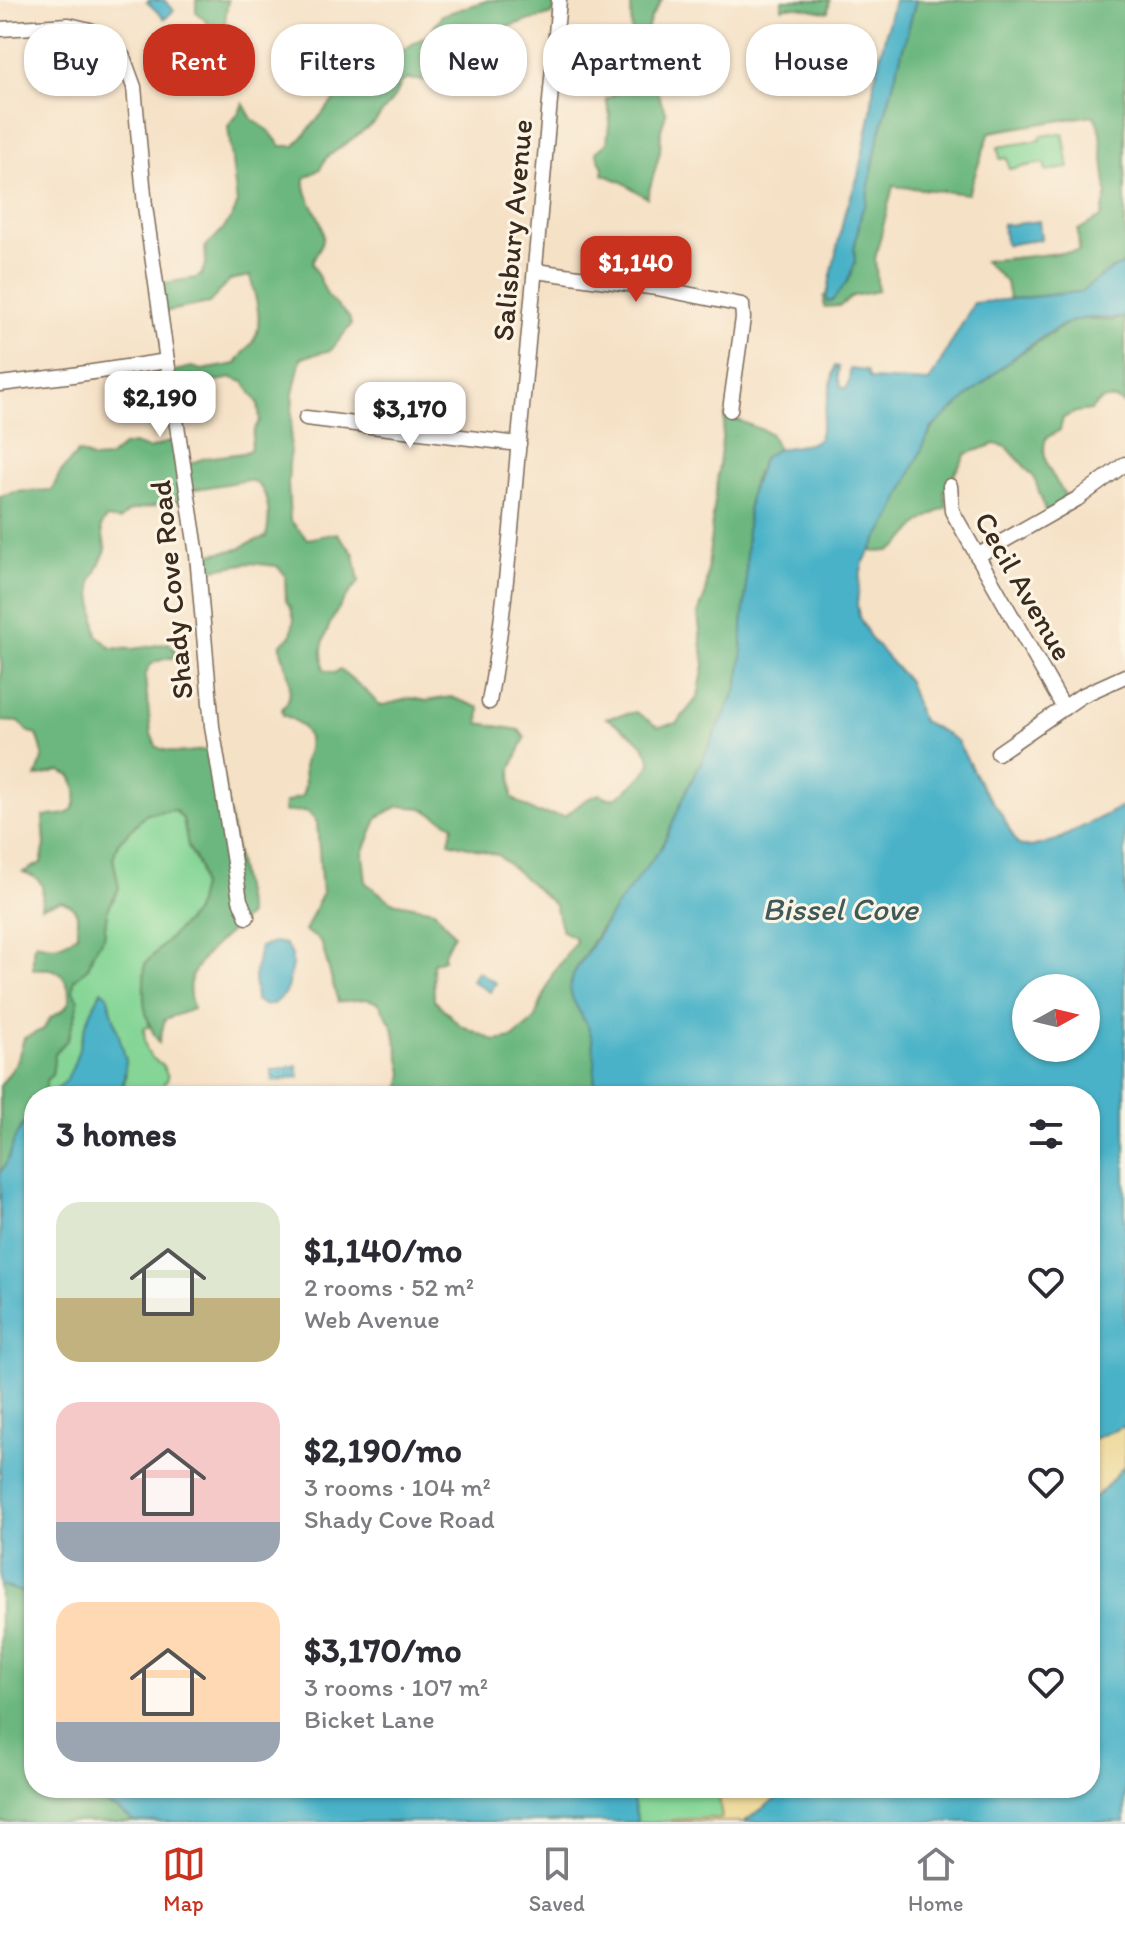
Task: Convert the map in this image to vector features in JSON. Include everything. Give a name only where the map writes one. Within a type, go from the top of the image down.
[{"type":"street","name":"Salisbury Avenue","points":[[489,702],[519,444],[559,0]]},
{"type":"street","name":"Shady Cove Road","points":[[0,29],[69,25],[90,30],[108,41],[123,57],[134,87],[145,206],[197,555],[212,726],[240,900],[247,917]]},
{"type":"street","points":[[536,271],[657,288],[742,305],[743,318],[730,410]]},
{"type":"street","points":[[0,384],[167,361]]},
{"type":"street","points":[[306,418],[519,444]]},
{"type":"street","points":[[977,556],[1077,499],[1125,464]]},
{"type":"street","name":"Cecil Avenue","points":[[950,486],[952,511],[1064,708]]},
{"type":"street","points":[[998,753],[1081,696],[1125,676]]},
{"type":"green space","points":[[196,0],[228,0],[225,24],[209,24],[196,12]]},
{"type":"green space","points":[[489,0],[556,0],[553,14],[516,24],[436,24],[442,15]]},
{"type":"green space","points":[[631,0],[662,0],[649,24],[631,24]]},
{"type":"green space","points":[[782,0],[830,0],[828,12],[799,7],[782,8]]},
{"type":"green space","points":[[916,0],[1125,0],[1123,265],[1112,269],[1081,292],[1009,299],[1006,282],[984,261],[1079,251],[1078,230],[1101,217],[1107,193],[1099,125],[1093,115],[990,132],[968,194],[893,186],[875,259],[878,291],[853,296],[840,306],[824,307],[824,297],[827,294],[827,301],[855,263],[854,249],[878,140]]},
{"type":"green space","points":[[420,39],[420,80],[404,81],[404,49]]},
{"type":"green space","points":[[339,96],[395,96],[374,123],[326,158],[320,169],[305,178],[307,194],[323,231],[322,242],[312,263],[328,297],[349,317],[351,325],[331,350],[301,358],[293,394],[288,484],[290,520],[307,539],[337,533],[354,554],[359,582],[341,604],[327,632],[322,650],[324,670],[335,673],[340,669],[380,706],[411,698],[426,701],[451,697],[480,708],[479,723],[519,730],[525,738],[511,769],[512,798],[537,813],[565,816],[585,800],[599,794],[615,797],[640,777],[650,761],[639,741],[606,718],[636,712],[658,727],[677,723],[698,697],[704,665],[698,614],[706,592],[725,415],[770,433],[778,449],[764,457],[750,495],[742,658],[737,689],[662,847],[598,932],[574,973],[570,988],[592,1038],[594,1086],[401,1086],[403,1073],[393,1027],[379,1003],[367,999],[338,1002],[322,945],[305,931],[322,894],[317,822],[307,811],[284,812],[285,803],[302,796],[304,792],[304,760],[308,746],[304,729],[283,715],[282,709],[290,688],[281,644],[291,636],[294,619],[286,601],[285,575],[277,566],[250,563],[200,571],[199,556],[239,549],[266,537],[268,512],[265,495],[261,488],[248,480],[191,490],[188,499],[129,511],[120,520],[106,518],[101,527],[106,550],[91,583],[97,635],[111,648],[133,649],[169,643],[175,651],[176,657],[156,662],[149,667],[145,677],[151,734],[156,746],[176,753],[217,749],[248,915],[199,964],[189,986],[193,1009],[165,1019],[159,1043],[144,1005],[145,964],[195,912],[201,886],[199,867],[188,846],[183,819],[175,810],[147,813],[118,843],[113,858],[119,888],[107,911],[104,937],[93,953],[88,968],[74,980],[73,991],[78,1000],[68,1039],[55,1053],[52,1075],[46,1080],[46,1086],[24,1086],[24,1124],[0,1172],[0,1086],[17,1062],[24,1038],[44,1029],[52,1017],[66,1007],[69,998],[67,984],[58,972],[33,969],[33,949],[36,942],[53,946],[72,938],[77,934],[77,914],[72,906],[61,901],[41,907],[41,884],[23,872],[41,863],[45,845],[43,816],[69,812],[73,809],[76,795],[71,776],[60,771],[36,777],[42,756],[37,735],[27,731],[19,722],[0,721],[0,496],[52,490],[60,473],[78,452],[94,459],[108,458],[123,446],[133,444],[149,449],[179,438],[186,465],[205,458],[250,450],[254,430],[260,420],[258,403],[244,382],[232,378],[174,389],[170,372],[236,364],[258,329],[258,311],[250,276],[230,280],[209,303],[162,312],[157,284],[201,275],[206,263],[205,247],[236,209],[228,126],[243,103],[252,119],[269,131],[281,146],[295,146]],"holes":[[[399,806],[422,808],[453,825],[449,842],[498,855],[555,905],[562,931],[576,941],[552,975],[534,1020],[513,1038],[495,1041],[460,1025],[434,1000],[433,963],[444,959],[454,934],[434,910],[392,902],[366,883],[363,853],[378,817]]]},
{"type":"green space","points":[[612,96],[659,96],[666,113],[660,152],[647,198],[603,174],[596,152],[607,143],[610,115],[606,99]]},
{"type":"green space","points":[[1063,133],[1069,168],[1046,171],[1044,163],[1009,169],[1007,158],[1000,159],[998,147]]},
{"type":"green space","points":[[1125,317],[1125,405],[1116,400],[1103,400],[1091,410],[1063,418],[1060,430],[1046,438],[1047,463],[1070,502],[1046,512],[1034,477],[1007,447],[995,444],[966,454],[944,492],[947,507],[924,520],[896,548],[869,551],[893,513],[926,439],[942,417],[1015,357],[1068,323],[1082,319],[1111,321]]},
{"type":"green space","points":[[175,810],[183,819],[188,846],[199,867],[201,886],[195,912],[145,964],[149,1027],[144,1028],[145,1045],[152,1058],[162,1064],[168,1077],[164,1082],[166,1086],[124,1086],[126,1074],[107,994],[102,991],[69,1076],[62,1086],[46,1086],[46,1080],[52,1075],[55,1053],[68,1039],[76,1013],[78,1000],[73,991],[74,980],[88,968],[93,953],[104,937],[107,911],[119,888],[113,858],[118,843],[147,813]]},
{"type":"green space","points":[[0,1585],[24,1593],[24,1798],[94,1798],[119,1810],[134,1822],[0,1822]]},
{"type":"green space","points":[[632,1798],[719,1798],[722,1818],[638,1822]]},
{"type":"sand","points":[[1125,1426],[1125,1465],[1100,1493],[1100,1436]]},
{"type":"sand","points":[[719,1798],[777,1798],[744,1822],[666,1822],[722,1818]]},
{"type":"water","points":[[164,0],[174,10],[165,19],[147,2]]},
{"type":"water","points":[[894,0],[916,0],[878,140],[854,249],[855,263],[847,282],[832,301],[827,302],[844,216],[858,176],[873,96],[877,96],[877,69]]},
{"type":"water","points":[[1039,221],[1041,239],[1006,245],[1002,224]]},
{"type":"water","name":"Bissel Cove","points":[[1125,259],[1125,317],[1082,319],[1053,331],[1004,366],[931,429],[891,517],[863,563],[857,604],[859,617],[871,639],[908,681],[922,721],[957,741],[1018,845],[1031,847],[1057,840],[1125,805],[1125,1426],[1100,1436],[1100,1086],[594,1086],[592,1038],[570,988],[574,973],[615,908],[662,847],[737,689],[742,658],[750,495],[764,457],[778,449],[809,444],[819,439],[835,366],[839,367],[841,387],[846,389],[850,369],[866,371],[870,379],[929,382],[974,303],[1080,292],[1112,269],[1123,265]]},
{"type":"water","points":[[274,942],[285,944],[292,955],[292,965],[286,993],[266,1006],[256,1001],[254,977],[260,947]]},
{"type":"water","points":[[477,971],[496,983],[490,992],[472,981]]},
{"type":"water","points":[[101,991],[107,994],[126,1060],[123,1086],[61,1086],[70,1073]]},
{"type":"water","points":[[297,1066],[299,1077],[273,1081],[271,1070]]},
{"type":"water","points":[[24,1123],[24,1593],[0,1585],[0,1172]]},
{"type":"water","points":[[1125,1465],[1125,1822],[744,1822],[777,1798],[1100,1798],[1100,1493]]},
{"type":"water","points":[[94,1798],[632,1798],[638,1822],[134,1822],[119,1810]]}]
